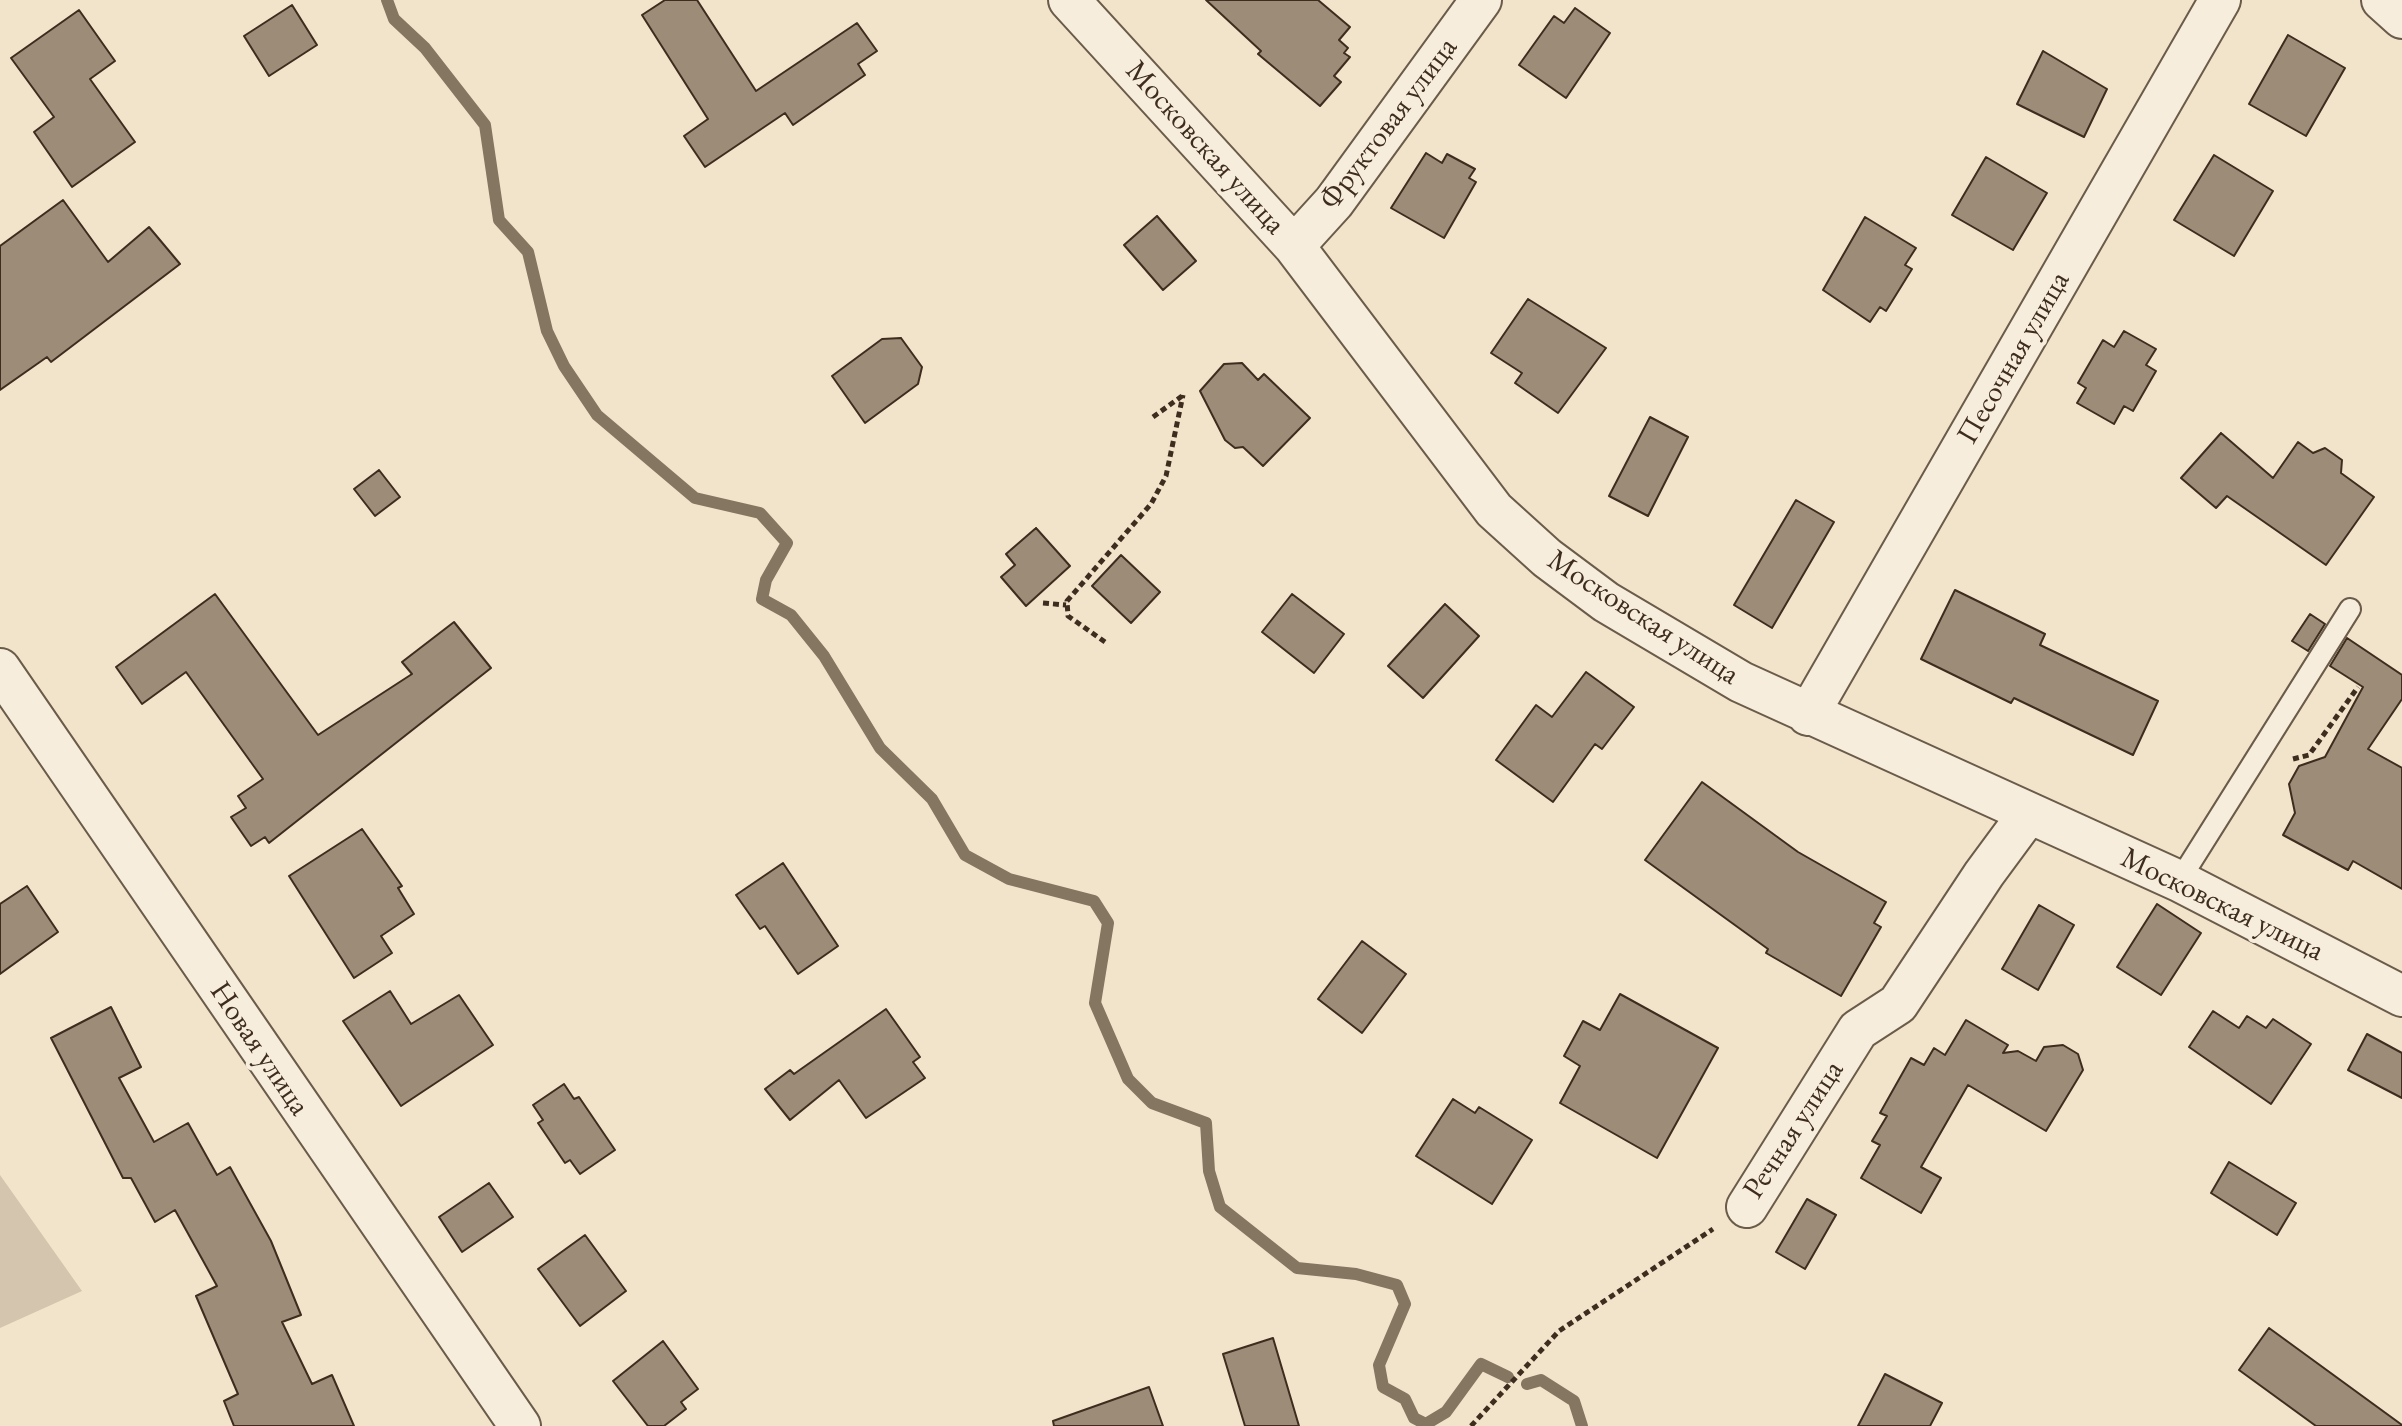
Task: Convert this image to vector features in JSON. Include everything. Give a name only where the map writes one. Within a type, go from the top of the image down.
[{"type":"street","name":"Московская улица","points":[[1069,0],[1294,246],[1494,510],[1519,534],[1606,602],[1666,640],[1808,715],[2179,881],[2402,996]]},
{"type":"street","name":"Фруктовая улица","points":[[1294,246],[1334,202],[1481,0]]},
{"type":"street","name":"Песочная улица","points":[[1808,715],[2220,0]]},
{"type":"street","points":[[2382,0],[2402,18]]},
{"type":"street","name":"Новая улица","points":[[0,669],[520,1426]]},
{"type":"street","name":"Речная улица","points":[[1747,1207],[1858,1030],[1898,1004],[1984,874],[2029,813]]},
{"type":"lane","points":[[2179,881],[2350,609]]},
{"type":"path","points":[[1066,605],[1151,504],[1166,476],[1183,395],[1153,417]]},
{"type":"path","points":[[1043,603],[1066,605]]},
{"type":"path","points":[[1066,605],[1068,616],[1105,642]]},
{"type":"path","points":[[2285,762],[2309,755],[2358,687]]},
{"type":"path","name":"Речная улица","points":[[1471,1426],[1559,1331],[1747,1207]]},
{"type":"shaded area","points":[[0,1175],[82,1291],[0,1328]]},
{"type":"building","points":[[665,0],[697,0],[756,91],[857,23],[877,51],[858,64],[865,75],[793,125],[785,113],[705,167],[684,136],[708,119],[642,15]]},
{"type":"building","points":[[1206,0],[1318,0],[1350,27],[1339,40],[1348,48],[1344,53],[1350,57],[1334,76],[1341,82],[1320,106],[1258,54],[1261,51]]},
{"type":"building","points":[[292,5],[317,45],[269,76],[244,36]]},
{"type":"building","points":[[1575,8],[1610,33],[1566,98],[1519,65],[1554,16],[1564,23]]},
{"type":"building","points":[[79,10],[115,61],[90,79],[135,142],[72,187],[34,132],[54,117],[11,58]]},
{"type":"building","points":[[2288,35],[2345,68],[2306,136],[2249,104]]},
{"type":"building","points":[[2043,51],[2107,89],[2084,137],[2017,104]]},
{"type":"building","points":[[1426,153],[1442,163],[1447,154],[1475,169],[1469,178],[1476,182],[1444,238],[1391,208]]},
{"type":"building","points":[[2214,155],[2273,191],[2234,256],[2174,220]]},
{"type":"building","points":[[1986,157],[2047,193],[2013,250],[1952,215]]},
{"type":"building","points":[[63,200],[108,262],[149,227],[180,264],[51,362],[47,357],[0,390],[0,246]]},
{"type":"building","points":[[1157,216],[1196,261],[1163,290],[1124,245]]},
{"type":"building","points":[[1865,217],[1916,248],[1905,265],[1912,269],[1886,311],[1880,307],[1870,322],[1823,290]]},
{"type":"building","points":[[1528,299],[1606,348],[1558,413],[1515,383],[1522,373],[1491,353]]},
{"type":"building","points":[[2124,331],[2156,349],[2146,365],[2156,371],[2133,411],[2124,406],[2114,424],[2077,403],[2086,388],[2078,383],[2103,340],[2114,347]]},
{"type":"building","points":[[901,338],[922,367],[918,384],[865,423],[832,376],[882,339]]},
{"type":"building","points":[[1242,363],[1258,380],[1264,374],[1310,418],[1263,466],[1243,447],[1235,448],[1225,440],[1200,391],[1224,364]]},
{"type":"building","points":[[1650,417],[1688,437],[1648,516],[1609,496]]},
{"type":"building","points":[[2221,433],[2273,478],[2298,442],[2313,453],[2325,448],[2342,460],[2341,473],[2374,497],[2326,565],[2227,496],[2216,508],[2181,478]]},
{"type":"building","points":[[379,470],[400,497],[375,516],[354,489]]},
{"type":"building","points":[[1796,500],[1834,522],[1772,628],[1734,605]]},
{"type":"building","points":[[1036,528],[1070,566],[1026,606],[1001,577],[1015,565],[1006,554]]},
{"type":"building","points":[[1121,555],[1160,592],[1131,623],[1092,586]]},
{"type":"building","points":[[1955,590],[2045,634],[2040,645],[2158,701],[2133,755],[2014,698],[2011,703],[1921,659]]},
{"type":"building","points":[[215,594],[318,735],[412,674],[402,662],[454,622],[491,668],[269,843],[265,837],[251,846],[231,817],[246,808],[238,796],[263,779],[186,672],[142,704],[116,667]]},
{"type":"building","points":[[1292,594],[1344,634],[1314,673],[1262,632]]},
{"type":"building","points":[[1445,604],[1479,636],[1423,698],[1388,666]]},
{"type":"building","points":[[2310,614],[2325,624],[2308,651],[2292,641]]},
{"type":"building","points":[[2347,638],[2402,675],[2402,699],[2368,749],[2402,768],[2402,889],[2353,861],[2348,870],[2283,835],[2295,813],[2289,784],[2299,766],[2325,757],[2363,687],[2330,666]]},
{"type":"building","points":[[1586,672],[1634,707],[1602,749],[1595,744],[1553,802],[1496,760],[1536,705],[1552,717]]},
{"type":"building","points":[[1702,782],[1798,852],[1886,902],[1874,923],[1881,927],[1841,996],[1766,953],[1768,949],[1645,860]]},
{"type":"building","points":[[362,829],[402,886],[398,888],[414,914],[381,936],[392,953],[354,978],[289,876]]},
{"type":"building","points":[[783,863],[838,946],[798,974],[765,926],[760,929],[736,895]]},
{"type":"building","points":[[27,886],[58,932],[0,974],[0,904]]},
{"type":"building","points":[[2157,904],[2201,933],[2161,995],[2117,967]]},
{"type":"building","points":[[2039,905],[2074,925],[2038,990],[2002,969]]},
{"type":"building","points":[[1362,941],[1406,974],[1362,1033],[1318,999]]},
{"type":"building","points":[[390,991],[411,1024],[459,995],[493,1045],[401,1106],[343,1021]]},
{"type":"building","points":[[1620,994],[1718,1048],[1657,1158],[1560,1103],[1580,1066],[1564,1056],[1583,1021],[1600,1030]]},
{"type":"building","points":[[111,1007],[141,1067],[119,1078],[154,1142],[188,1123],[217,1175],[230,1167],[271,1241],[301,1315],[282,1322],[312,1384],[332,1375],[354,1426],[234,1426],[224,1401],[238,1394],[196,1296],[217,1286],[175,1210],[155,1222],[131,1178],[123,1178],[51,1038]]},
{"type":"building","points":[[886,1009],[920,1057],[913,1062],[925,1078],[866,1118],[839,1080],[790,1120],[765,1089],[790,1070],[794,1074]]},
{"type":"building","points":[[2213,1011],[2239,1028],[2247,1016],[2266,1028],[2273,1019],[2311,1044],[2271,1104],[2189,1047]]},
{"type":"building","points":[[1966,1020],[2008,1045],[2003,1053],[2018,1051],[2036,1061],[2044,1047],[2063,1045],[2078,1054],[2083,1070],[2046,1131],[1968,1085],[1921,1167],[1941,1178],[1921,1213],[1861,1178],[1880,1145],[1872,1141],[1887,1116],[1880,1113],[1911,1058],[1924,1065],[1934,1048],[1945,1055]]},
{"type":"building","points":[[2367,1034],[2402,1053],[2402,1098],[2348,1070]]},
{"type":"building","points":[[564,1084],[574,1099],[579,1097],[615,1150],[580,1174],[570,1160],[565,1163],[538,1123],[543,1120],[533,1105]]},
{"type":"building","points":[[1453,1099],[1475,1113],[1479,1107],[1532,1140],[1492,1204],[1416,1156]]},
{"type":"building","points":[[2229,1162],[2296,1203],[2277,1235],[2211,1193]]},
{"type":"building","points":[[489,1183],[513,1217],[462,1252],[439,1217]]},
{"type":"building","points":[[1807,1199],[1836,1215],[1805,1269],[1776,1252]]},
{"type":"building","points":[[585,1235],[626,1291],[580,1326],[538,1269]]},
{"type":"building","points":[[2269,1328],[2402,1426],[2316,1426],[2239,1370]]},
{"type":"building","points":[[1273,1338],[1299,1426],[1245,1426],[1223,1354]]},
{"type":"building","points":[[663,1341],[698,1389],[681,1402],[686,1409],[664,1426],[648,1426],[613,1381]]},
{"type":"building","points":[[1885,1374],[1942,1403],[1930,1426],[1858,1426]]},
{"type":"building","points":[[1149,1387],[1163,1426],[1054,1426],[1053,1421]]},
{"type":"waterway","points":[[387,0],[394,19],[425,48],[485,125],[499,220],[528,252],[547,331],[564,366],[597,415],[695,498],[760,513],[787,543],[766,580],[762,599],[791,615],[824,656],[880,748],[932,799],[965,855],[1009,879],[1094,901],[1108,923],[1095,1003],[1128,1079],[1152,1103],[1206,1123],[1209,1171],[1220,1207],[1297,1268],[1356,1274],[1397,1285],[1405,1304],[1379,1365],[1383,1387],[1405,1399],[1414,1418],[1426,1424],[1446,1412],[1481,1364],[1508,1377]]},
{"type":"waterway","points":[[1527,1384],[1541,1380],[1574,1401],[1582,1426]]}]
